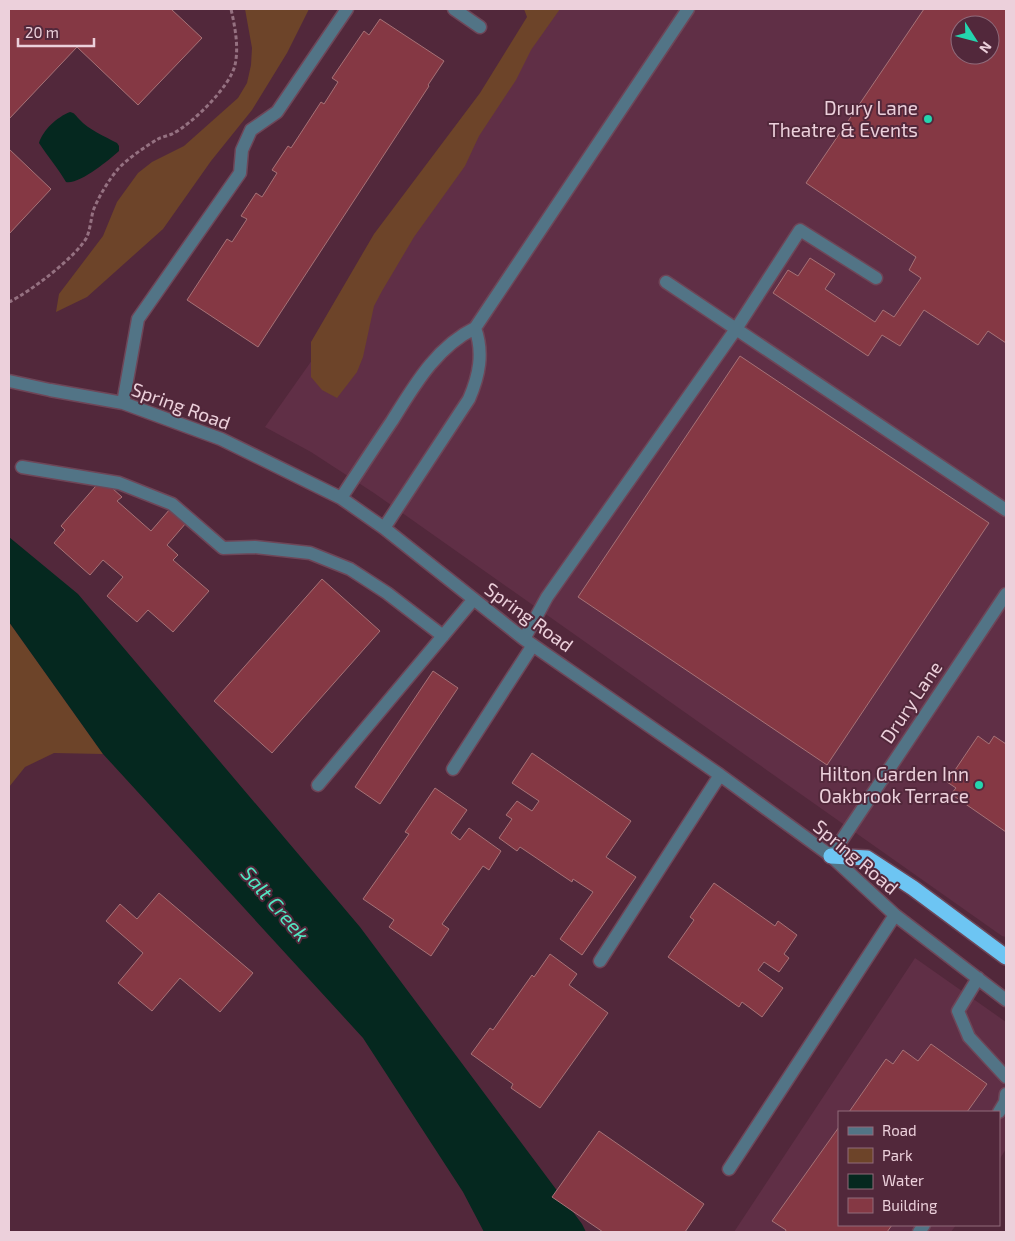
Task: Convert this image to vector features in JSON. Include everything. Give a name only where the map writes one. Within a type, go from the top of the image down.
[{"type":"highway","points":[[831,856],[867,858],[913,888],[1006,957]]},
{"type":"street","points":[[124,403],[138,319],[240,173],[242,150],[251,130],[278,112],[348,9]]},
{"type":"street","points":[[454,9],[480,27]]},
{"type":"street","points":[[341,498],[422,374],[462,334],[475,328],[688,9]]},
{"type":"street","points":[[453,769],[528,642],[547,597],[736,329],[800,230],[876,278]]},
{"type":"street","points":[[666,282],[1006,510]]},
{"type":"street","points":[[384,528],[469,399],[476,381],[480,362],[480,342],[475,328]]},
{"type":"street","name":"Spring Road","points":[[9,381],[124,403],[221,439],[341,498],[384,528],[528,642],[720,774],[831,856],[896,915],[1006,1000]]},
{"type":"street","points":[[22,467],[119,483],[172,504],[223,548],[255,547],[310,553],[350,569],[387,592],[443,636]]},
{"type":"street","name":"Drury Lane","points":[[831,856],[1006,594]]},
{"type":"street","points":[[318,785],[473,600]]},
{"type":"street","points":[[600,961],[720,774]]},
{"type":"street","points":[[729,1169],[896,915]]},
{"type":"street","points":[[978,978],[958,1011],[969,1037],[1006,1076]]},
{"type":"street","points":[[999,1111],[1006,1102],[1006,1094]]},
{"type":"path","points":[[9,302],[36,286],[80,247],[87,236],[102,192],[119,168],[149,145],[160,138],[172,134],[194,120],[224,86],[234,68],[236,59],[236,29],[231,9]]},
{"type":"shaded area","points":[[559,9],[1006,9],[1006,937],[374,493],[311,452],[265,427]]},
{"type":"shaded area","points":[[915,958],[1006,1022],[1006,1149],[1000,1158],[1000,1111],[838,1111],[838,1226],[955,1226],[951,1232],[734,1232]]},
{"type":"green space","points":[[245,9],[309,9],[287,53],[252,110],[211,161],[163,229],[87,297],[56,312],[59,294],[103,236],[117,202],[138,173],[152,162],[184,146],[238,98],[247,83],[251,65],[252,48]]},
{"type":"green space","points":[[524,9],[560,9],[531,50],[516,80],[479,136],[465,166],[414,237],[382,291],[374,306],[363,357],[357,372],[337,398],[322,390],[311,377],[311,342],[374,234],[480,93],[527,17]]},
{"type":"green space","points":[[9,622],[103,754],[54,753],[25,767],[9,787]]},
{"type":"water","points":[[70,112],[92,130],[117,143],[119,151],[86,176],[72,182],[66,182],[39,143],[51,124]]},
{"type":"water","name":"Salt Creek","points":[[9,537],[78,594],[360,927],[582,1224],[586,1232],[484,1232],[463,1192],[363,1038],[103,754],[9,622]]},
{"type":"building","points":[[9,9],[171,9],[202,38],[138,105],[77,47],[9,119]]},
{"type":"building","name":"Drury Lane Theatre & Events","points":[[924,9],[1006,9],[1006,343],[988,331],[978,345],[924,310],[900,346],[882,335],[868,356],[773,293],[788,270],[798,276],[810,258],[835,274],[825,289],[875,322],[883,310],[894,317],[921,278],[909,270],[916,257],[806,183]]},
{"type":"building","points":[[380,19],[444,61],[258,347],[187,300],[227,239],[232,242],[247,219],[241,216],[256,193],[262,197],[277,173],[272,170],[288,146],[291,148],[321,102],[324,104],[338,82],[332,78],[364,31],[369,35]]},
{"type":"building","points":[[9,149],[51,189],[9,234]]},
{"type":"building","points":[[740,356],[989,523],[827,765],[578,597]]},
{"type":"building","points":[[102,479],[122,497],[117,501],[151,531],[170,509],[186,523],[167,545],[178,555],[173,560],[209,591],[173,632],[148,610],[137,622],[107,596],[123,577],[103,560],[90,575],[54,543],[65,530],[61,526]]},
{"type":"building","points":[[322,579],[380,631],[272,753],[214,701]]},
{"type":"building","points":[[433,671],[458,688],[380,804],[355,787]]},
{"type":"building","name":"Hilton Garden Inn Oakbrook Terrace","points":[[978,736],[989,744],[994,736],[1006,744],[1006,832],[951,794],[956,788],[947,782]]},
{"type":"building","points":[[532,753],[631,821],[606,857],[636,877],[582,955],[560,939],[593,892],[573,879],[572,882],[520,847],[517,851],[499,838],[512,819],[506,815],[517,801],[532,811],[539,801],[512,783]]},
{"type":"building","points":[[435,788],[467,810],[451,833],[460,840],[469,828],[501,851],[489,870],[483,866],[442,924],[449,929],[431,956],[389,927],[394,920],[363,899],[409,834],[405,832]]},
{"type":"building","points":[[714,883],[775,926],[778,921],[797,935],[784,954],[789,958],[779,972],[764,962],[758,970],[783,988],[762,1017],[742,1002],[739,1007],[668,957],[694,920],[690,917]]},
{"type":"building","points":[[159,893],[253,973],[220,1012],[180,978],[152,1011],[118,983],[143,953],[106,921],[120,904],[137,919]]},
{"type":"building","points":[[550,954],[577,974],[569,985],[608,1013],[540,1108],[511,1088],[513,1084],[471,1054],[490,1028],[493,1030],[532,975],[534,977]]},
{"type":"building","points":[[931,1044],[987,1084],[968,1111],[850,1111],[886,1059],[893,1064],[903,1050],[918,1061]]},
{"type":"building","points":[[838,1128],[838,1226],[891,1226],[887,1232],[785,1232],[786,1230],[772,1221]]},
{"type":"building","points":[[599,1131],[704,1204],[685,1232],[603,1232],[552,1197]]},
{"type":"place","name":"Drury Lane Theatre & Events","points":[[928,119]]},
{"type":"place","name":"Hilton Garden Inn Oakbrook Terrace","points":[[979,785]]}]
